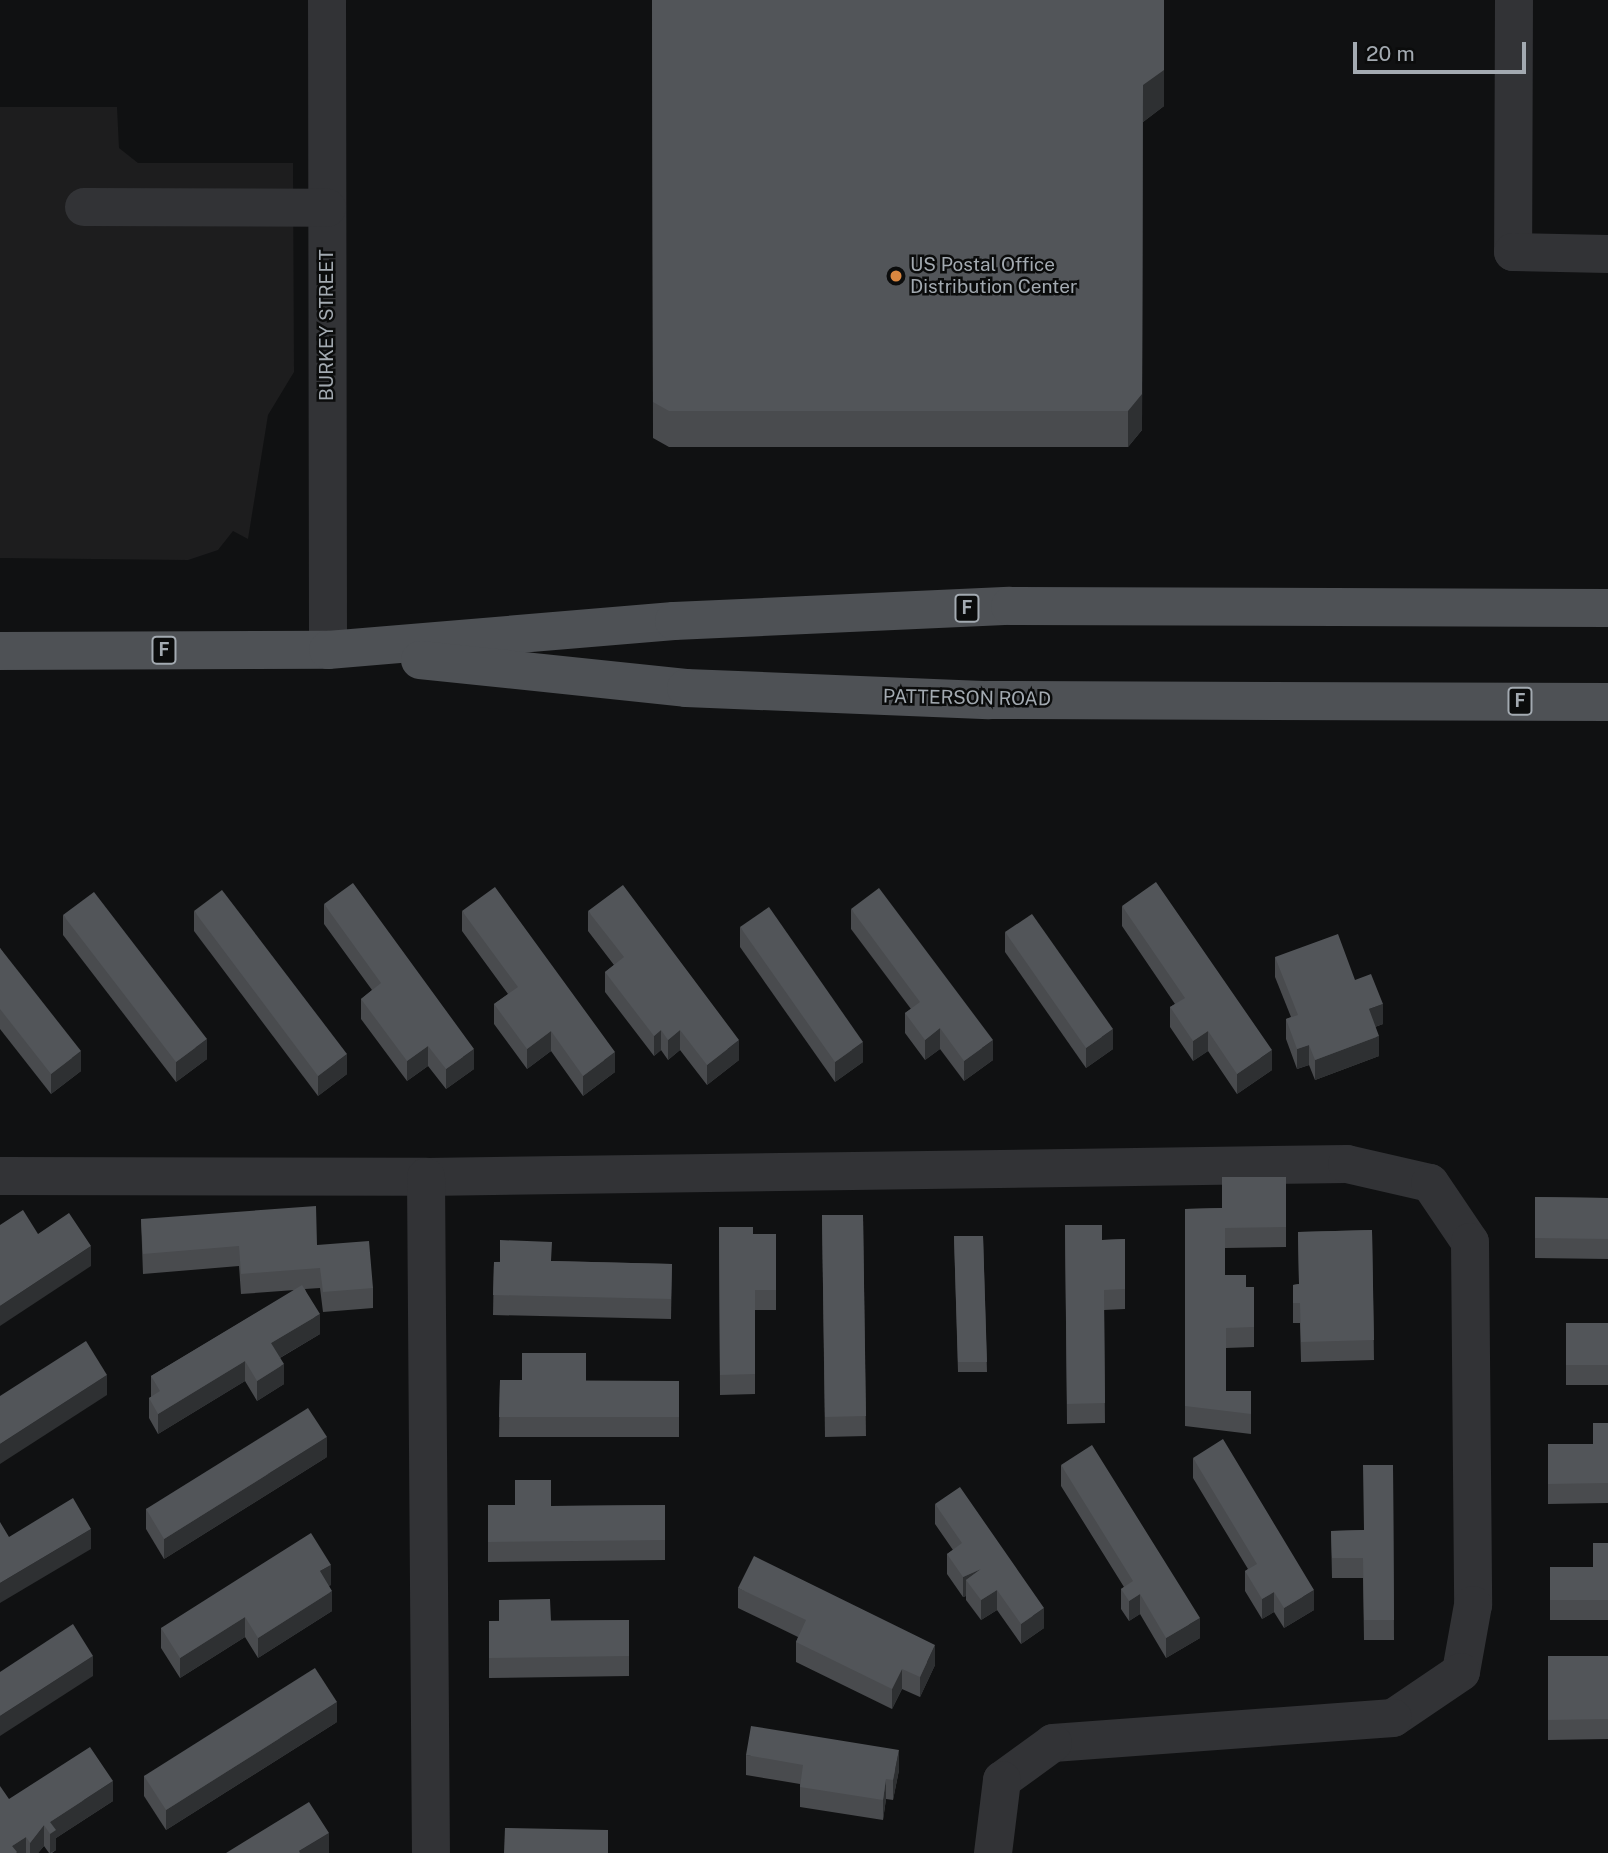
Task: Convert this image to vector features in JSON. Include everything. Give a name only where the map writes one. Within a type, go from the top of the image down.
[{"type":"main road","name":"PATTERSON ROAD","points":[[0,651],[328,650],[674,621],[1010,606],[1608,608]]},
{"type":"main road","name":"PATTERSON ROAD","points":[[328,650],[687,688],[947,698],[1608,702]]},
{"type":"street","name":"BURKEY STREET","points":[[327,0],[328,650]]},
{"type":"street","points":[[1514,0],[1513,253],[1608,254]]},
{"type":"street","points":[[84,207],[327,208]]},
{"type":"street","points":[[0,1176],[426,1178],[1347,1164],[1430,1183],[1470,1242],[1473,1605],[1461,1672],[1393,1717],[1052,1744],[1002,1780],[993,1853]]},
{"type":"street","points":[[426,1178],[431,1853]]},
{"type":"shaded area","points":[[0,107],[117,107],[119,148],[138,163],[293,163],[294,372],[268,415],[248,539],[233,531],[218,550],[188,560],[0,558]]},
{"type":"building","name":"US Postal Office Distribution Center","points":[[652,0],[1164,0],[1164,70],[1143,85],[1142,394],[1128,411],[669,411],[653,402]]},
{"type":"building","points":[[1156,882],[1272,1050],[1237,1074],[1208,1031],[1193,1041],[1170,1007],[1185,998],[1122,906]]},
{"type":"building","points":[[353,883],[474,1049],[446,1069],[428,1046],[407,1061],[361,999],[381,983],[324,904]]},
{"type":"building","points":[[623,885],[739,1040],[707,1065],[680,1030],[668,1040],[661,1030],[654,1036],[605,972],[624,957],[588,911]]},
{"type":"building","points":[[495,887],[615,1052],[583,1076],[551,1031],[527,1049],[494,1004],[518,987],[462,911]]},
{"type":"building","points":[[879,888],[993,1040],[964,1061],[940,1028],[925,1040],[905,1013],[920,1002],[851,909]]},
{"type":"building","points":[[222,890],[347,1054],[318,1076],[194,911]]},
{"type":"building","points":[[94,892],[207,1039],[176,1062],[63,915]]},
{"type":"building","points":[[769,907],[863,1042],[835,1062],[740,927]]},
{"type":"building","points":[[1032,914],[1113,1029],[1086,1048],[1005,932]]},
{"type":"building","points":[[1338,934],[1355,980],[1371,974],[1383,1004],[1369,1009],[1379,1036],[1315,1060],[1309,1045],[1297,1049],[1286,1019],[1298,1015],[1275,957]]},
{"type":"building","points":[[0,948],[81,1051],[51,1074],[0,1009]]},
{"type":"building","points":[[1222,1177],[1286,1177],[1286,1227],[1225,1228],[1225,1275],[1246,1275],[1246,1287],[1254,1287],[1254,1327],[1226,1328],[1226,1391],[1251,1391],[1251,1414],[1185,1406],[1185,1209],[1222,1208]]},
{"type":"building","points":[[1535,1197],[1608,1198],[1608,1239],[1535,1238]]},
{"type":"building","points":[[316,1206],[317,1245],[369,1241],[373,1288],[323,1292],[320,1268],[241,1274],[239,1246],[143,1254],[141,1219]]},
{"type":"building","points":[[23,1210],[38,1234],[69,1213],[91,1246],[0,1306],[0,1225]]},
{"type":"building","points":[[822,1215],[863,1215],[866,1416],[825,1417]]},
{"type":"building","points":[[1065,1225],[1102,1225],[1102,1240],[1125,1239],[1125,1289],[1104,1290],[1105,1403],[1067,1404]]},
{"type":"building","points":[[719,1227],[753,1227],[753,1234],[776,1234],[776,1290],[755,1290],[755,1374],[720,1375]]},
{"type":"building","points":[[1372,1230],[1374,1340],[1301,1342],[1300,1303],[1293,1303],[1293,1285],[1299,1284],[1298,1232]]},
{"type":"building","points":[[954,1236],[983,1236],[987,1362],[958,1362]]},
{"type":"building","points":[[500,1240],[552,1242],[551,1261],[672,1264],[671,1299],[493,1295],[494,1262],[500,1262]]},
{"type":"building","points":[[302,1285],[320,1314],[271,1343],[284,1364],[257,1381],[245,1361],[158,1414],[149,1398],[160,1391],[151,1376]]},
{"type":"building","points":[[1566,1323],[1608,1323],[1608,1365],[1566,1365]]},
{"type":"building","points":[[86,1341],[107,1375],[0,1444],[0,1396]]},
{"type":"building","points":[[522,1353],[586,1353],[586,1381],[679,1381],[679,1417],[499,1417],[500,1380],[522,1380]]},
{"type":"building","points":[[308,1408],[327,1437],[164,1539],[146,1509]]},
{"type":"building","points":[[1593,1423],[1608,1423],[1608,1483],[1548,1484],[1548,1444],[1593,1444]]},
{"type":"building","points":[[1223,1439],[1314,1590],[1284,1608],[1274,1592],[1262,1599],[1245,1571],[1257,1564],[1193,1458]]},
{"type":"building","points":[[1092,1445],[1200,1618],[1166,1638],[1140,1594],[1129,1601],[1121,1589],[1133,1581],[1061,1465]]},
{"type":"building","points":[[1363,1465],[1393,1465],[1394,1620],[1364,1620],[1363,1558],[1332,1558],[1331,1531],[1364,1530]]},
{"type":"building","points":[[515,1480],[551,1480],[551,1506],[665,1505],[665,1540],[488,1542],[488,1505],[515,1505]]},
{"type":"building","points":[[960,1487],[1044,1608],[1021,1624],[997,1590],[981,1600],[966,1580],[981,1569],[963,1577],[947,1554],[962,1543],[935,1504]]},
{"type":"building","points":[[73,1498],[91,1529],[0,1583],[0,1522],[9,1537]]},
{"type":"building","points":[[311,1533],[331,1565],[320,1571],[332,1591],[258,1638],[245,1617],[180,1658],[161,1628]]},
{"type":"building","points":[[1593,1543],[1608,1543],[1608,1600],[1550,1600],[1550,1567],[1593,1567]]},
{"type":"building","points":[[754,1556],[935,1645],[920,1677],[902,1669],[892,1689],[796,1642],[806,1620],[738,1588]]},
{"type":"building","points":[[550,1599],[551,1621],[629,1620],[629,1656],[489,1658],[489,1621],[499,1621],[499,1600]]},
{"type":"building","points":[[73,1624],[93,1656],[0,1716],[0,1672]]},
{"type":"building","points":[[1548,1656],[1608,1656],[1608,1719],[1548,1720]]},
{"type":"building","points":[[315,1668],[337,1702],[166,1810],[144,1776]]},
{"type":"building","points":[[751,1726],[899,1750],[893,1780],[886,1779],[883,1800],[800,1787],[803,1765],[746,1755]]},
{"type":"building","points":[[90,1747],[113,1781],[50,1822],[56,1830],[50,1834],[44,1825],[30,1843],[26,1837],[12,1846],[16,1853],[0,1853],[0,1786],[9,1799]]},
{"type":"building","points":[[309,1802],[329,1833],[299,1851],[300,1853],[226,1853]]},
{"type":"building","points":[[505,1828],[608,1830],[608,1853],[504,1853]]},
{"type":"place","name":"US Postal Office Distribution Center","points":[[896,276]]}]
